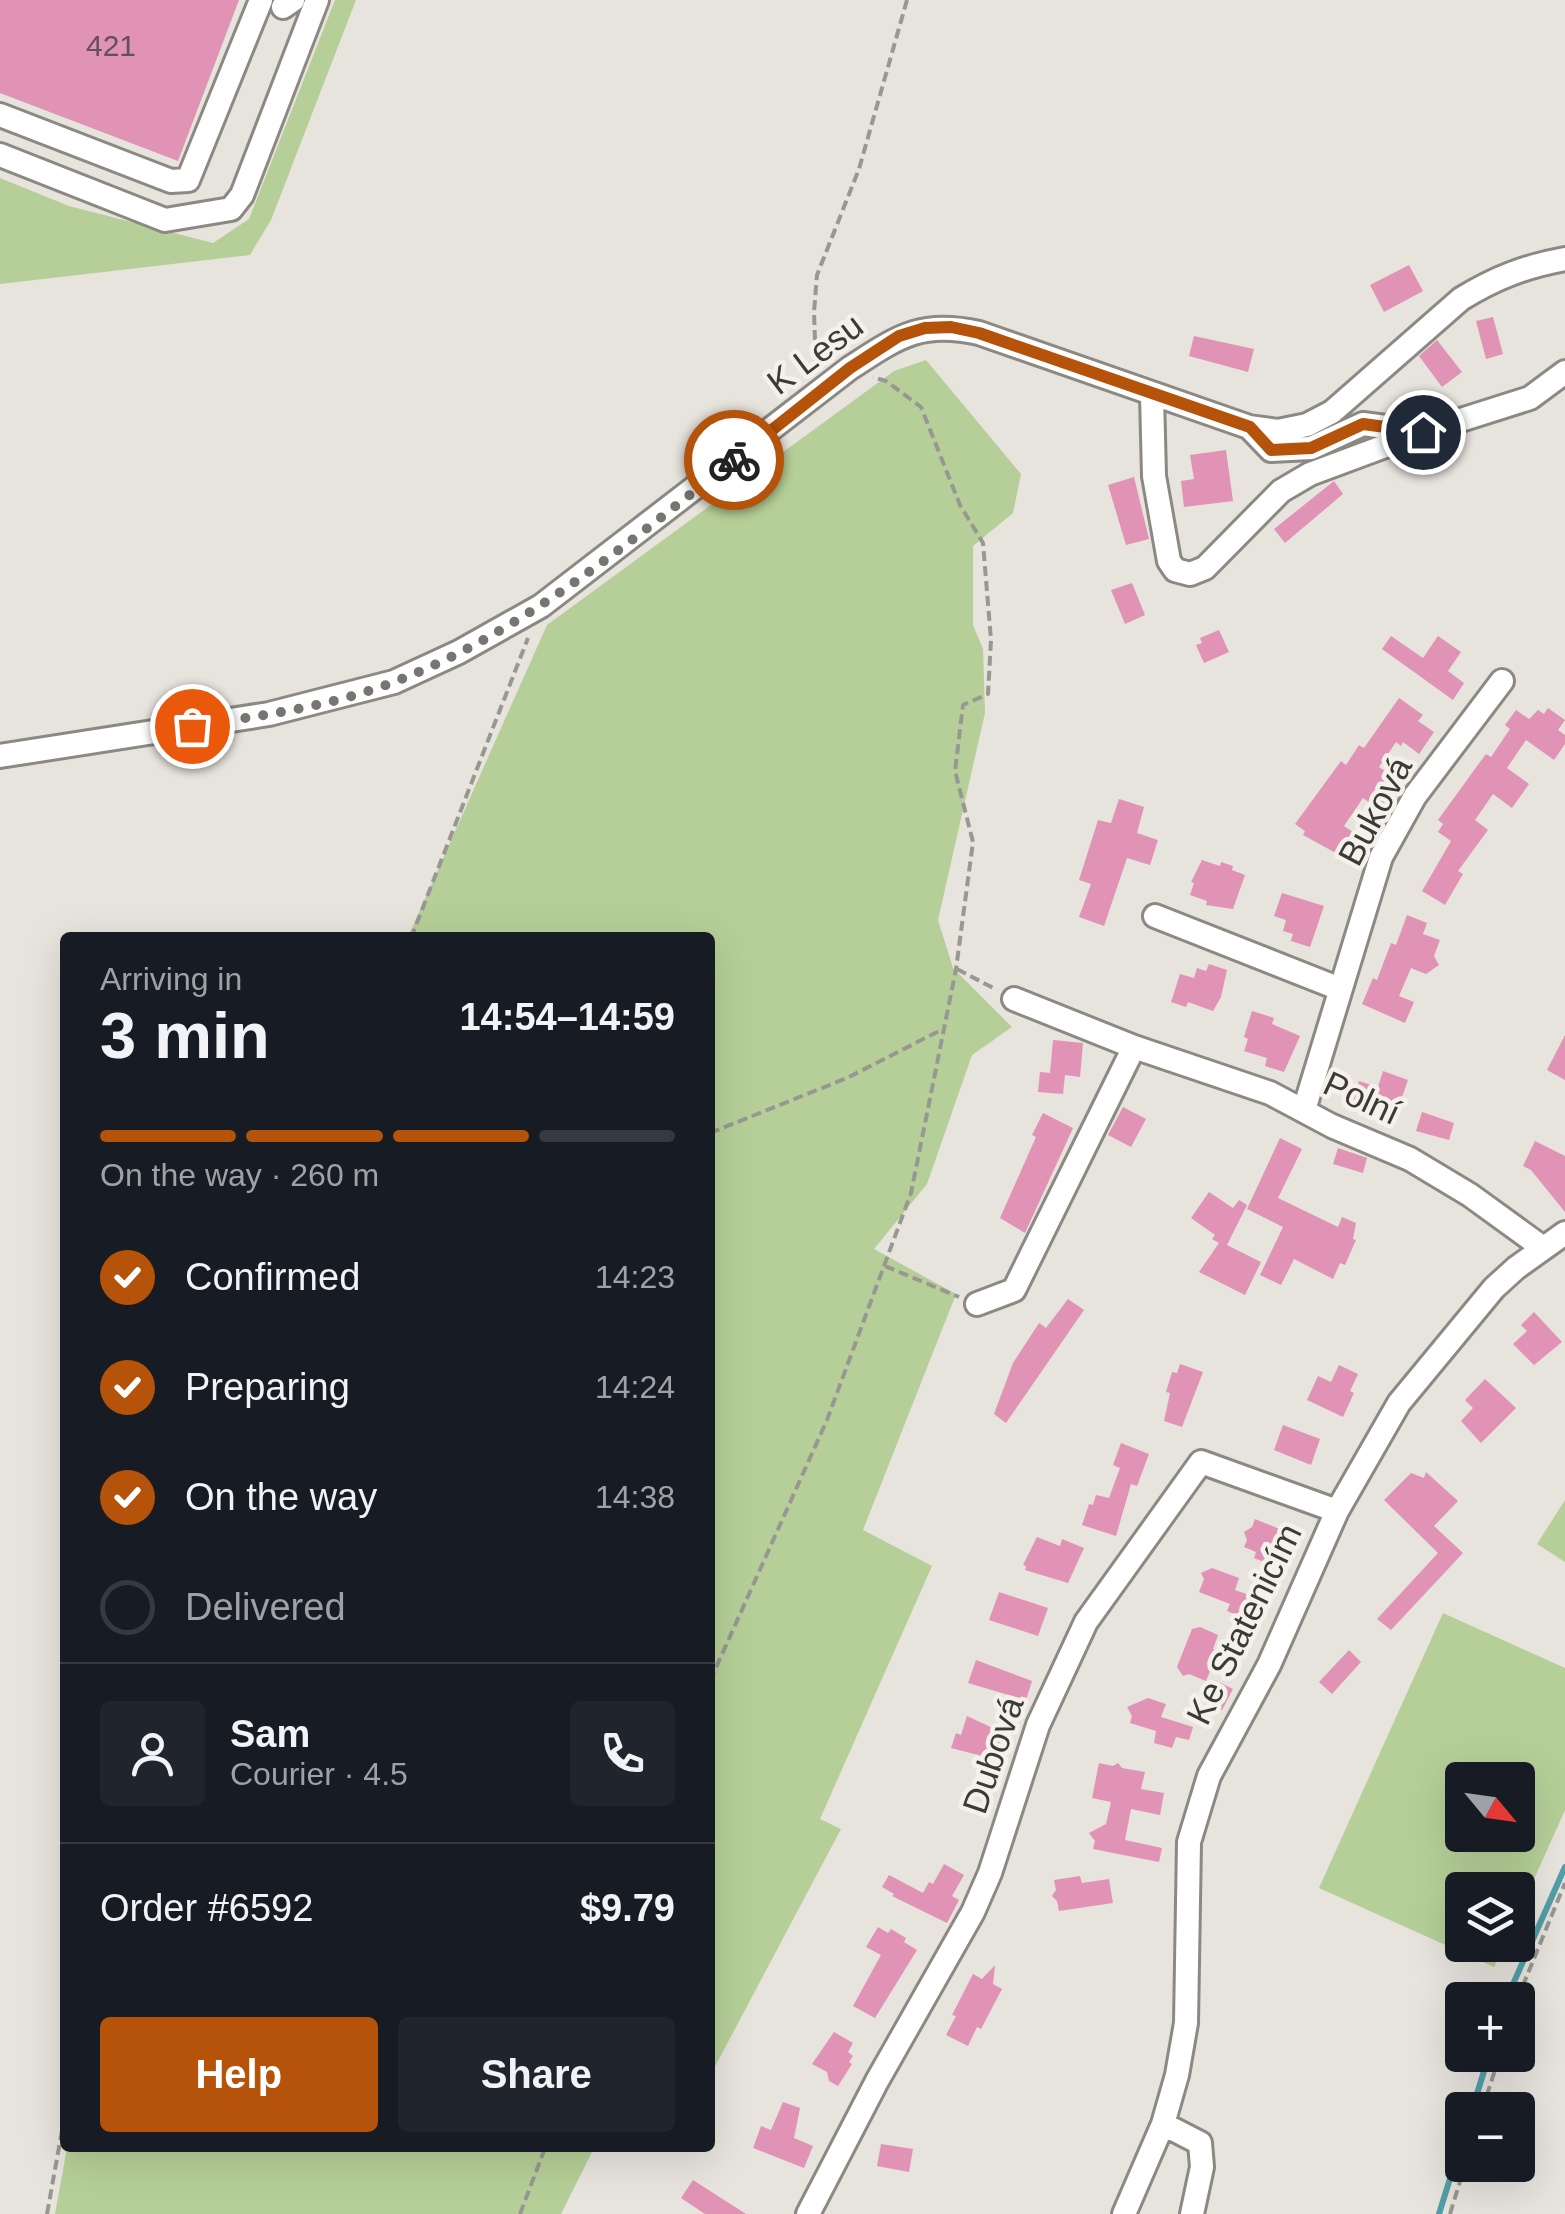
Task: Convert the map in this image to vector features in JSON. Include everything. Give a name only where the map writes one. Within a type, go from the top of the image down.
[{"type":"street","points":[[0,155],[165,220],[231,210],[242,195],[317,0]]},
{"type":"street","points":[[0,115],[172,181],[188,180],[279,2]]},
{"type":"street","name":"K Lesu","points":[[0,756],[269,714],[332,700],[394,682],[459,652],[541,606],[850,368],[899,336],[925,328],[951,327],[1006,342],[1250,427],[1278,431],[1307,425],[1332,412],[1462,299],[1524,266],[1565,258]]},
{"type":"street","points":[[1152,395],[1154,476],[1165,544],[1175,570],[1190,574],[1205,568],[1281,490],[1310,474],[1530,398],[1565,372]]},
{"type":"street","points":[[1250,427],[1271,450],[1311,448],[1363,424],[1423,432]]},
{"type":"street","name":"Buková","points":[[1304,1110],[1381,857],[1415,796],[1502,681]]},
{"type":"street","points":[[1155,916],[1340,989]]},
{"type":"street","name":"Polní","points":[[1014,999],[1134,1047],[1270,1094],[1410,1159],[1470,1194],[1544,1248]]},
{"type":"street","points":[[978,1304],[1014,1290],[1134,1047]]},
{"type":"street","name":"Ke Statenicím","points":[[1124,2214],[1164,2124],[1178,2075],[1186,2024],[1186,1871],[1194,1817],[1209,1776],[1269,1665],[1337,1511],[1400,1402],[1494,1288],[1565,1232]]},
{"type":"street","name":"Dubová","points":[[808,2214],[877,2080],[973,1912],[990,1874],[1038,1725],[1086,1622],[1201,1462],[1337,1511]]},
{"type":"street","points":[[1164,2124],[1200,2143],[1192,2214]]},
{"type":"path","points":[[819,394],[814,350],[817,275],[859,169],[907,0]]},
{"type":"path","points":[[715,1671],[827,1420],[911,1193],[956,968],[973,842],[956,770],[963,705],[988,694],[991,640],[983,543],[960,505],[921,407],[886,382],[850,368]]},
{"type":"path","points":[[413,932],[541,606]]},
{"type":"path","points":[[956,968],[1014,999]]},
{"type":"path","points":[[715,1131],[847,1078],[945,1028]]},
{"type":"path","points":[[884,1265],[978,1304]]},
{"type":"path","points":[[1525,1982],[1565,1884]]},
{"type":"path","points":[[47,2214],[60,2142]]},
{"type":"path","points":[[520,2214],[543,2152]]},
{"type":"path","points":[[1450,2214],[1460,2182]]},
{"type":"green space","points":[[335,0],[356,0],[271,220],[250,255],[0,284],[0,178],[69,206],[213,243],[249,219]]},
{"type":"green space","points":[[926,360],[1021,474],[1013,513],[973,546],[973,625],[983,649],[985,713],[938,920],[953,968],[1012,1027],[972,1055],[927,1184],[874,1249],[956,1294],[863,1530],[932,1566],[820,1819],[841,1829],[715,2067],[715,932],[410,932],[547,625],[894,371]]},
{"type":"green space","points":[[1565,1500],[1565,1562],[1537,1544]]},
{"type":"green space","points":[[1443,1613],[1565,1668],[1565,1810],[1535,1877],[1535,1872],[1445,1872],[1445,1945],[1319,1888]]},
{"type":"green space","points":[[66,2152],[592,2152],[561,2214],[55,2214]]},
{"type":"building","points":[[0,0],[239,0],[178,161],[0,93]]},
{"type":"building","points":[[1409,265],[1423,291],[1384,312],[1370,285]]},
{"type":"building","points":[[1493,317],[1503,354],[1486,359],[1476,321]]},
{"type":"building","points":[[1194,336],[1254,349],[1248,372],[1189,356]]},
{"type":"building","points":[[1437,340],[1462,372],[1442,387],[1419,356]]},
{"type":"building","points":[[1434,444],[1436,456],[1404,465],[1401,456]]},
{"type":"building","points":[[1226,450],[1233,501],[1184,507],[1181,481],[1194,479],[1190,455]]},
{"type":"building","points":[[1134,477],[1149,539],[1126,545],[1108,485]]},
{"type":"building","points":[[1334,481],[1343,494],[1285,543],[1274,529]]},
{"type":"building","points":[[1132,583],[1145,615],[1125,624],[1111,590]]},
{"type":"building","points":[[1219,630],[1229,652],[1204,663],[1196,645],[1202,643],[1200,638]]},
{"type":"building","points":[[1391,636],[1423,658],[1438,636],[1461,652],[1448,671],[1464,683],[1453,700],[1382,649]]},
{"type":"building","points":[[1399,698],[1423,715],[1418,721],[1434,732],[1419,754],[1403,742],[1401,746],[1396,742],[1379,767],[1400,781],[1380,810],[1363,798],[1344,826],[1360,837],[1345,858],[1303,835],[1305,831],[1295,824],[1341,761],[1346,765],[1359,745],[1364,748]]},
{"type":"building","points":[[1548,708],[1565,720],[1558,730],[1565,735],[1565,744],[1554,760],[1526,740],[1507,768],[1529,784],[1512,808],[1493,794],[1475,820],[1488,830],[1458,871],[1463,874],[1445,905],[1422,891],[1451,841],[1438,832],[1443,824],[1438,820],[1486,754],[1491,757],[1510,729],[1505,725],[1516,710],[1529,719],[1538,710],[1544,714]]},
{"type":"building","points":[[1119,799],[1144,807],[1137,833],[1158,840],[1150,865],[1127,858],[1104,926],[1079,917],[1091,884],[1079,880],[1098,820],[1111,823]]},
{"type":"building","points":[[1202,860],[1233,866],[1232,870],[1245,875],[1233,909],[1206,905],[1207,901],[1190,895],[1194,883],[1191,882]]},
{"type":"building","points":[[1282,893],[1324,906],[1310,947],[1291,941],[1293,934],[1283,931],[1286,920],[1274,916]]},
{"type":"building","points":[[1407,915],[1427,923],[1423,934],[1440,940],[1434,956],[1439,965],[1426,974],[1411,968],[1399,996],[1414,1002],[1405,1023],[1362,1004],[1373,978],[1377,980],[1391,943],[1396,945]]},
{"type":"building","points":[[1209,964],[1227,970],[1221,997],[1213,1011],[1188,1002],[1186,1007],[1171,1002],[1180,974],[1194,978],[1197,968],[1206,971]]},
{"type":"building","points":[[1252,1011],[1274,1018],[1272,1024],[1300,1036],[1284,1072],[1265,1066],[1267,1058],[1244,1051]]},
{"type":"building","points":[[1565,1035],[1565,1080],[1547,1070]]},
{"type":"building","points":[[1053,1040],[1083,1043],[1080,1077],[1065,1075],[1063,1094],[1038,1092],[1040,1072],[1050,1073]]},
{"type":"building","points":[[1383,1071],[1408,1080],[1395,1117],[1351,1106],[1359,1081],[1378,1087]]},
{"type":"building","points":[[1123,1107],[1146,1119],[1131,1147],[1108,1135]]},
{"type":"building","points":[[1422,1112],[1454,1123],[1449,1140],[1416,1131]]},
{"type":"building","points":[[1043,1113],[1073,1128],[1025,1233],[1000,1218]]},
{"type":"building","points":[[1280,1138],[1302,1149],[1278,1198],[1338,1227],[1342,1217],[1356,1223],[1356,1240],[1345,1265],[1340,1263],[1333,1279],[1294,1259],[1281,1285],[1260,1275],[1283,1227],[1247,1209]]},
{"type":"building","points":[[1535,1141],[1565,1156],[1565,1212],[1531,1170],[1523,1166]]},
{"type":"building","points":[[1338,1148],[1367,1158],[1363,1173],[1333,1164]]},
{"type":"building","points":[[1209,1192],[1233,1208],[1239,1200],[1247,1205],[1227,1245],[1261,1262],[1245,1295],[1199,1272],[1219,1243],[1212,1239],[1215,1235],[1191,1218]]},
{"type":"building","points":[[1068,1299],[1084,1310],[1006,1423],[994,1414],[1013,1363],[1039,1323],[1046,1328]]},
{"type":"building","points":[[1534,1312],[1562,1342],[1534,1365],[1513,1344],[1527,1331],[1521,1325]]},
{"type":"building","points":[[1180,1364],[1203,1372],[1182,1427],[1164,1421],[1170,1393],[1166,1392],[1172,1372],[1177,1373]]},
{"type":"building","points":[[1339,1365],[1358,1374],[1343,1417],[1307,1400],[1318,1376],[1331,1382]]},
{"type":"building","points":[[1485,1379],[1516,1408],[1481,1443],[1461,1421],[1473,1408],[1465,1400]]},
{"type":"building","points":[[1283,1425],[1320,1439],[1311,1465],[1274,1450]]},
{"type":"building","points":[[1121,1443],[1149,1454],[1137,1486],[1131,1484],[1116,1536],[1082,1525],[1096,1495],[1109,1498],[1120,1468],[1113,1465]]},
{"type":"building","points":[[1426,1472],[1458,1501],[1434,1526],[1463,1553],[1391,1630],[1377,1619],[1438,1553],[1384,1500],[1411,1473],[1424,1478]]},
{"type":"building","points":[[1255,1519],[1282,1530],[1272,1565],[1254,1558],[1256,1552],[1244,1547],[1244,1532]]},
{"type":"building","points":[[1037,1537],[1060,1546],[1062,1539],[1084,1548],[1068,1583],[1025,1570],[1023,1565]]},
{"type":"building","points":[[1212,1568],[1239,1578],[1235,1590],[1255,1597],[1247,1619],[1227,1611],[1230,1604],[1199,1592],[1204,1579],[1201,1573]]},
{"type":"building","points":[[999,1592],[1048,1608],[1038,1636],[989,1620]]},
{"type":"building","points":[[1200,1627],[1218,1635],[1213,1649],[1218,1651],[1206,1681],[1189,1674],[1183,1676],[1177,1667],[1192,1629]]},
{"type":"building","points":[[1349,1650],[1361,1662],[1332,1694],[1319,1682]]},
{"type":"building","points":[[976,1660],[1032,1681],[1026,1700],[968,1683]]},
{"type":"building","points":[[1215,1680],[1233,1689],[1222,1710],[1204,1703]]},
{"type":"building","points":[[1148,1698],[1166,1704],[1161,1717],[1193,1727],[1189,1740],[1176,1737],[1172,1748],[1154,1743],[1156,1731],[1130,1723],[1132,1716],[1127,1707]]},
{"type":"building","points":[[967,1716],[997,1730],[994,1740],[1000,1742],[994,1759],[951,1748],[956,1733],[961,1735]]},
{"type":"building","points":[[1099,1763],[1118,1763],[1122,1768],[1145,1772],[1141,1789],[1164,1793],[1160,1815],[1131,1809],[1125,1840],[1162,1848],[1159,1862],[1093,1849],[1095,1841],[1089,1833],[1106,1824],[1111,1802],[1092,1798]]},
{"type":"building","points":[[944,1864],[964,1875],[952,1896],[959,1900],[947,1923],[892,1896],[882,1887],[889,1875],[923,1893]]},
{"type":"building","points":[[1080,1876],[1082,1883],[1109,1879],[1113,1903],[1059,1911],[1052,1896],[1056,1890],[1054,1880]]},
{"type":"building","points":[[878,1927],[888,1933],[891,1929],[917,1950],[875,2018],[853,2006],[881,1955],[866,1947]]},
{"type":"building","points":[[995,1965],[993,1984],[1002,1989],[981,2029],[977,2027],[968,2046],[946,2035],[973,1974],[982,1979]]},
{"type":"building","points":[[834,2032],[853,2043],[848,2052],[853,2056],[849,2062],[852,2064],[838,2086],[829,2081],[827,2072],[812,2064]]},
{"type":"building","points":[[783,2102],[800,2108],[794,2138],[813,2146],[804,2168],[753,2148],[761,2126],[771,2130]]},
{"type":"building","points":[[881,2144],[913,2149],[909,2172],[877,2166]]},
{"type":"building","points":[[693,2180],[746,2214],[705,2214],[681,2198]]},
{"type":"waterway","points":[[1514,1982],[1565,1867]]},
{"type":"waterway","points":[[1478,2092],[1484,2072]]},
{"type":"waterway","points":[[1439,2214],[1449,2182]]},
{"type":"way so far","points":[[192,726],[332,700],[394,682],[459,652],[541,606],[734,460]]},
{"type":"route","points":[[734,460],[850,368],[899,336],[925,328],[951,327],[979,333],[1250,427],[1271,450],[1311,448],[1363,424],[1423,432]]}]
